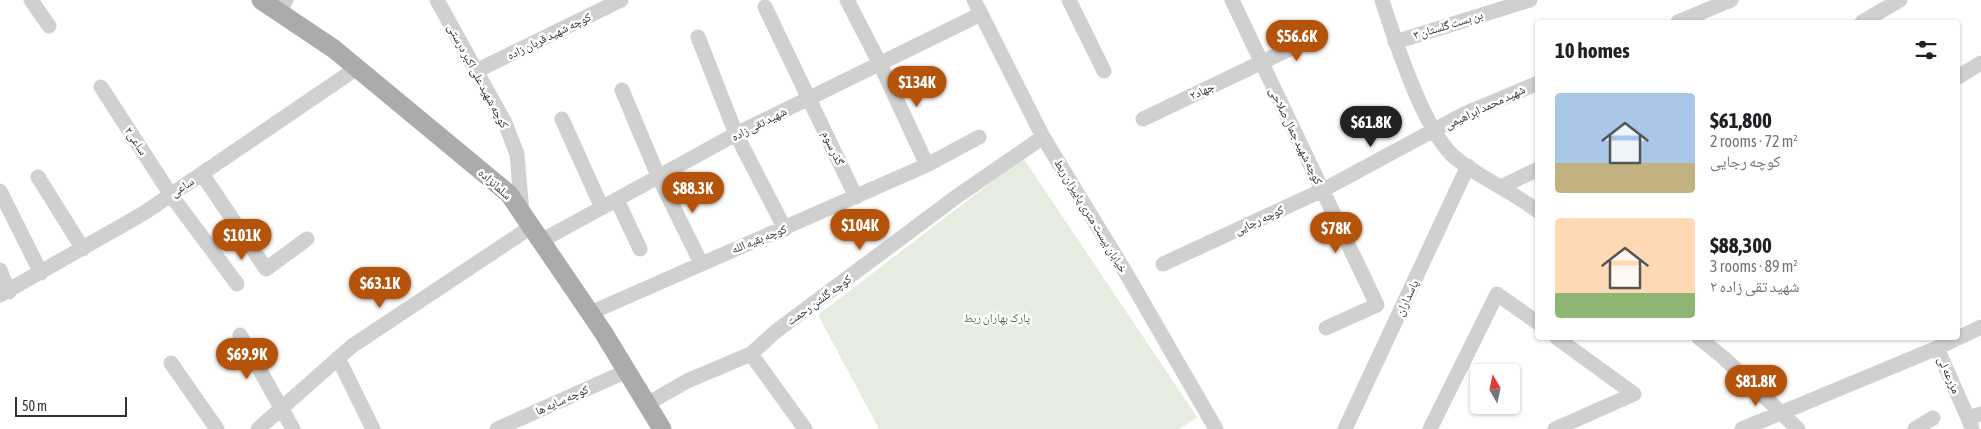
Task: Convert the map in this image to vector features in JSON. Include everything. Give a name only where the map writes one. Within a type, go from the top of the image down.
[{"type":"main road","name":"سلمانزاده","points":[[261,0],[283,6],[509,194],[590,313],[662,429]]},
{"type":"street","points":[[31,0],[48,26]]},
{"type":"street","name":"کوچه شهید علی اکبر درستی","points":[[437,0],[505,123],[517,154],[531,227]]},
{"type":"street","name":"کوچه شهید قربان زاده","points":[[476,71],[621,0]]},
{"type":"street","points":[[847,0],[880,64],[927,165]]},
{"type":"street","name":"خیابان بیست متری پاییزان ربط","points":[[974,0],[1043,137],[1126,272],[1216,429]]},
{"type":"street","points":[[1069,0],[1104,71]]},
{"type":"street","name":"کوچه شهید جمال صلاحی","points":[[1232,0],[1377,305],[1326,328]]},
{"type":"street","points":[[1382,0],[1395,42],[1433,132],[1456,159],[1535,209]]},
{"type":"street","name":"بن بست گلستان ۳","points":[[1395,42],[1530,0]]},
{"type":"street","points":[[1683,20],[1731,0]]},
{"type":"street","points":[[1865,20],[1900,0]]},
{"type":"street","name":"گذر سوم","points":[[765,7],[856,197]]},
{"type":"street","name":"شهید تقی زاده","points":[[258,429],[352,346],[531,227],[602,208],[736,134],[981,14]]},
{"type":"street","name":"جهاد۲","points":[[1143,120],[1321,34]]},
{"type":"street","points":[[698,37],[736,134],[785,228]]},
{"type":"street","points":[[1960,76],[1981,62]]},
{"type":"street","name":"ساعی","points":[[4,293],[83,249],[171,195],[357,68]]},
{"type":"street","name":"شهید محمد ابراهیمی","points":[[1433,132],[1462,115],[1535,83]]},
{"type":"street","name":"ساعی۲","points":[[101,87],[171,195],[237,284]]},
{"type":"street","points":[[622,90],[659,178],[700,263]]},
{"type":"street","points":[[562,120],[602,208]]},
{"type":"street","name":"کوچه رجایی","points":[[1163,264],[1323,190],[1433,132]]},
{"type":"street","name":"کوچه بقیه الله","points":[[590,313],[700,263],[785,228],[927,165],[979,136]]},
{"type":"street","name":"کوچه گلشن رحمت","points":[[647,404],[686,381],[751,354],[775,332],[956,197],[1043,137]]},
{"type":"street","name":"پاسداران","points":[[1346,429],[1468,166]]},
{"type":"street","points":[[1502,187],[1535,170]]},
{"type":"street","points":[[202,174],[266,269],[307,239]]},
{"type":"street","points":[[38,177],[83,249]]},
{"type":"street","points":[[0,191],[41,273]]},
{"type":"street","points":[[617,200],[640,250]]},
{"type":"street","points":[[0,270],[4,293]]},
{"type":"street","points":[[1430,429],[1497,294],[1535,321]]},
{"type":"street","name":"مزرعه لی","points":[[1960,337],[1981,327]]},
{"type":"street","points":[[240,336],[293,429]]},
{"type":"street","points":[[1555,429],[1634,394],[1562,340]]},
{"type":"street","points":[[1702,340],[1724,358],[1798,429]]},
{"type":"street","name":"مزرعه لی","points":[[1954,340],[1937,348],[1974,420]]},
{"type":"street","points":[[1742,429],[1937,348]]},
{"type":"street","points":[[751,354],[805,429]]},
{"type":"street","points":[[338,358],[373,429]]},
{"type":"street","points":[[171,362],[217,429]]},
{"type":"street","name":"کوچه سایه ها","points":[[497,429],[627,371]]},
{"type":"street","points":[[1915,429],[1934,418]]},
{"type":"green space","name":"پارک بهاران ربط","points":[[1023,158],[1197,417],[1179,429],[879,429],[818,315]]}]
